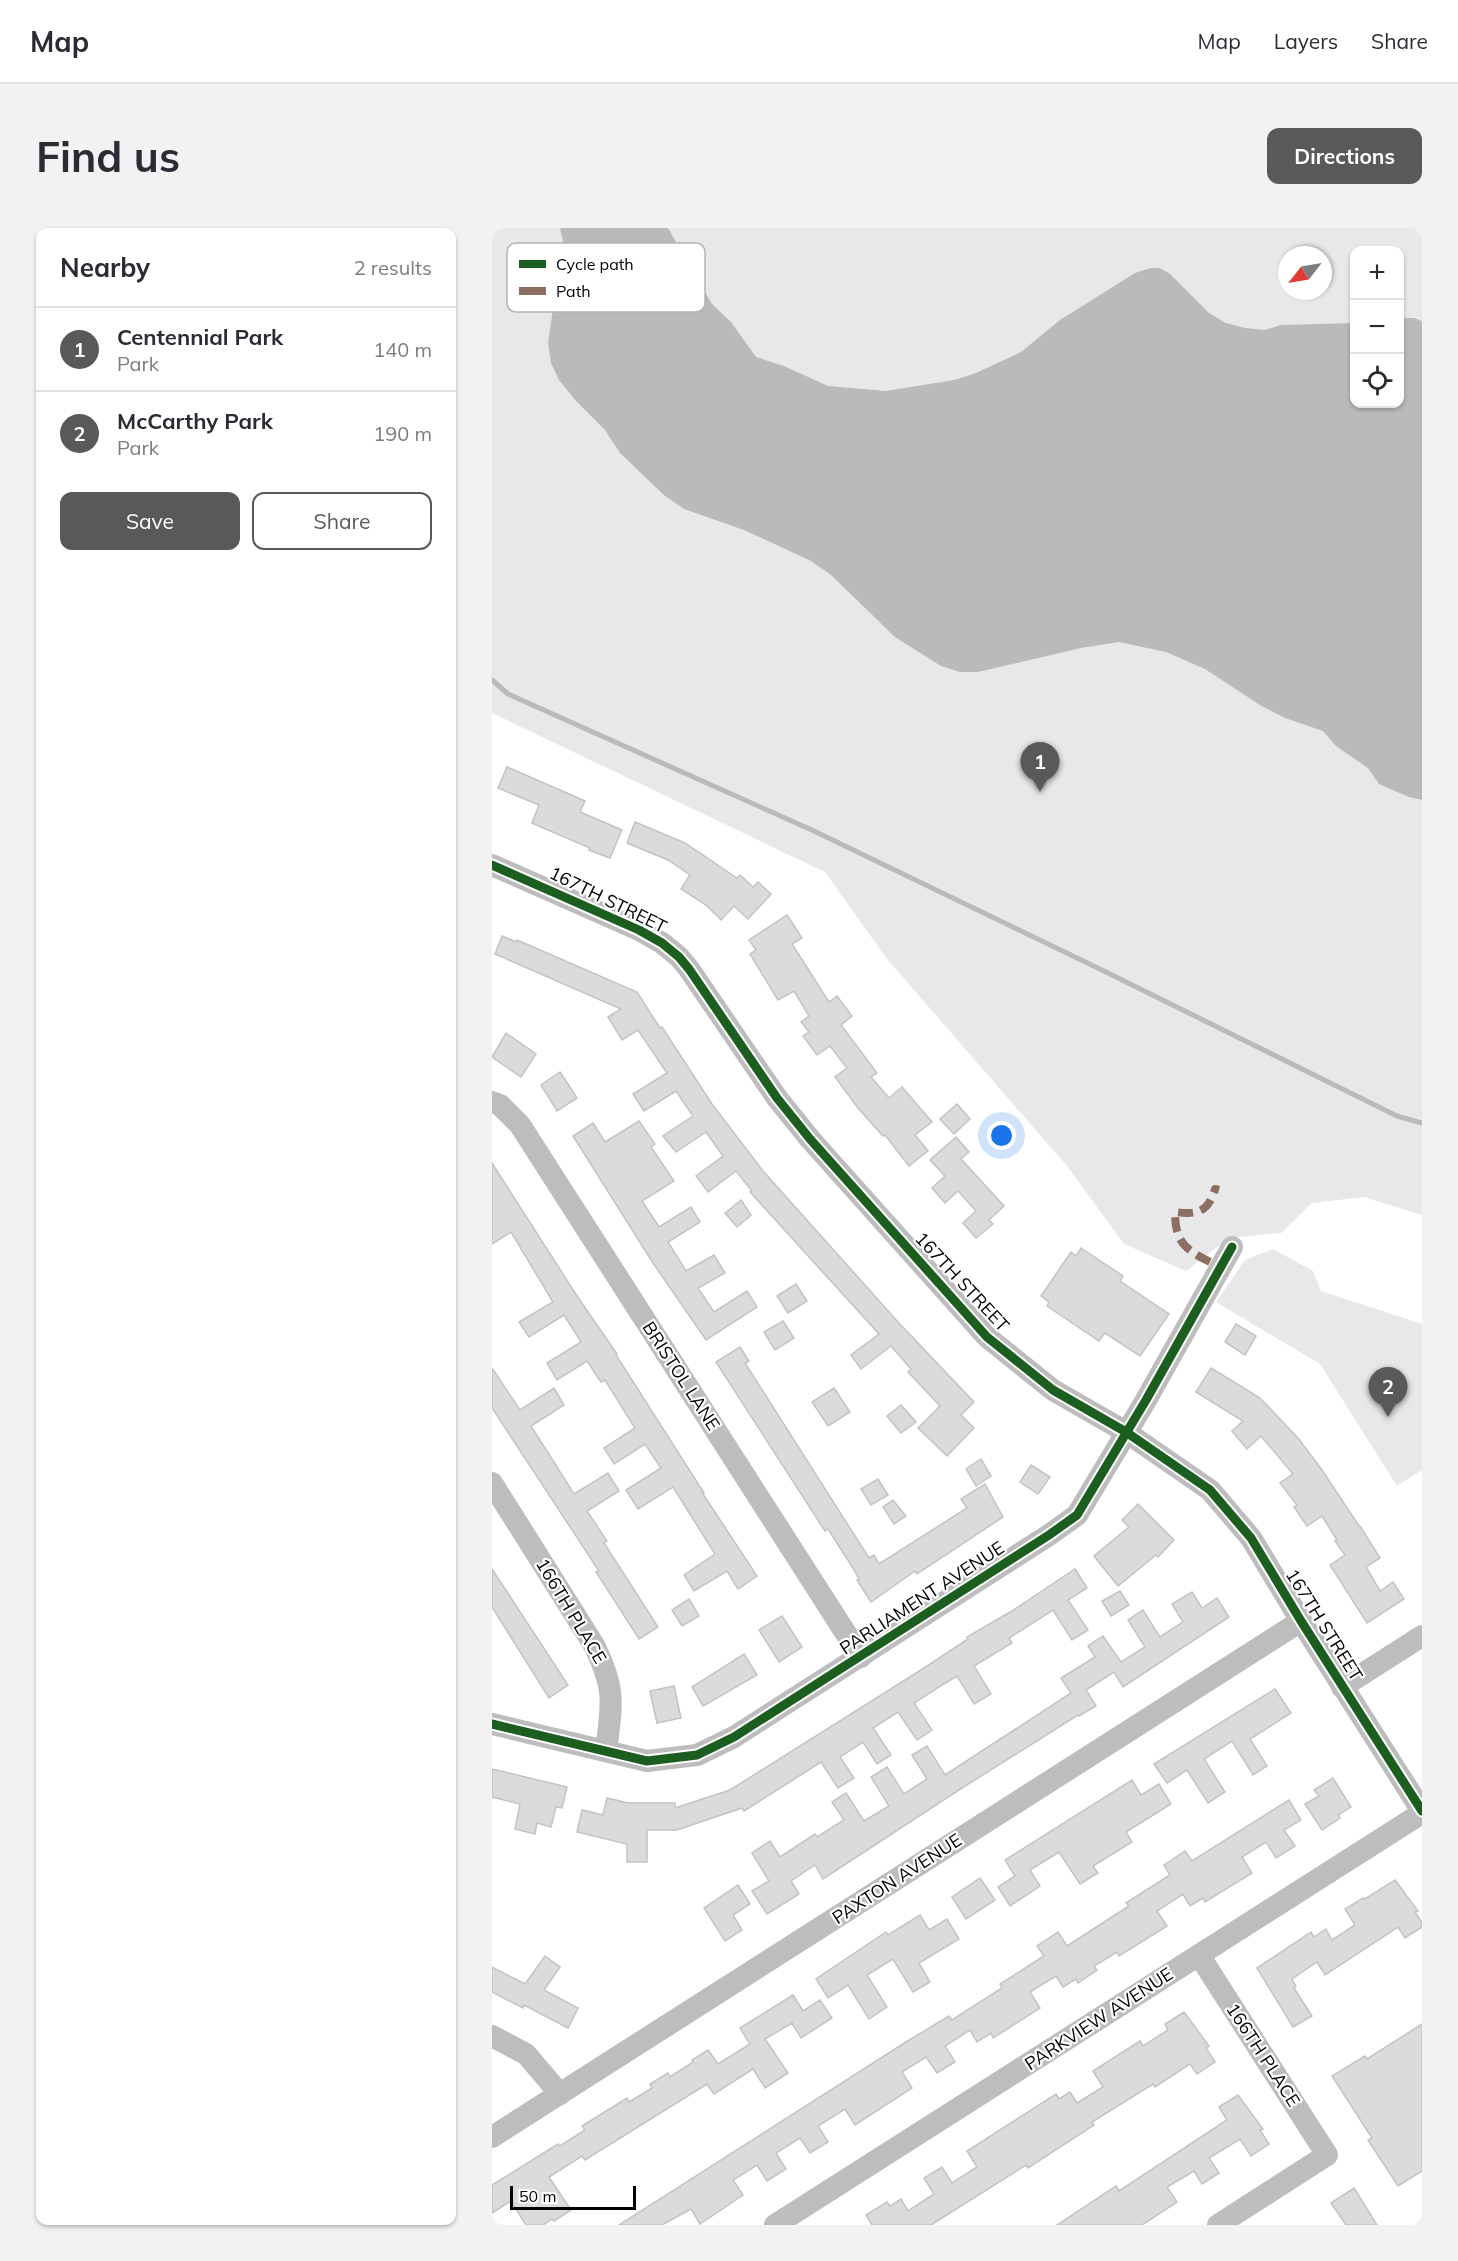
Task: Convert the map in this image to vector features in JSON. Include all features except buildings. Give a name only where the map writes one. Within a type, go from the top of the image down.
[{"type":"street","name":"167TH STREET","points":[[492,865],[639,930],[662,943],[679,957],[710,997],[729,1029],[777,1098],[810,1139],[987,1337],[1053,1390],[1126,1432],[1210,1490],[1251,1538],[1422,1812]]},
{"type":"street","name":"BRISTOL LANE","points":[[492,1102],[500,1105],[520,1125],[861,1657]]},
{"type":"street","name":"PARLIAMENT AVENUE","points":[[492,1724],[647,1761],[697,1755],[734,1737],[861,1657],[1077,1515],[1232,1247]]},
{"type":"street","name":"166TH PLACE","points":[[492,1483],[594,1644],[605,1667],[612,1701],[606,1751]]},
{"type":"street","name":"PAXTON AVENUE","points":[[492,2137],[1301,1621]]},
{"type":"street","points":[[1342,1687],[1422,1636]]},
{"type":"street","name":"PARKVIEW AVENUE","points":[[775,2225],[1422,1812]]},
{"type":"street","name":"166TH PLACE","points":[[1199,1955],[1327,2155],[1218,2225]]},
{"type":"street","points":[[492,2036],[526,2054],[560,2094]]},
{"type":"shaded area","points":[[492,228],[1422,228],[1422,1215],[1364,1197],[1312,1203],[1281,1233],[1229,1238],[1186,1271],[1124,1244],[1067,1166],[887,959],[825,872],[492,713]]},
{"type":"shaded area","points":[[560,228],[668,228],[677,243],[563,243]]},
{"type":"shaded area","points":[[1160,268],[1170,274],[1209,313],[1226,323],[1265,330],[1281,325],[1350,323],[1350,408],[1404,408],[1404,318],[1422,321],[1422,800],[1379,784],[1368,768],[1336,746],[1323,731],[1285,718],[1260,705],[1205,669],[1166,652],[1119,642],[1081,648],[978,672],[960,672],[941,666],[895,637],[831,575],[811,561],[744,530],[684,509],[665,496],[620,453],[605,430],[559,380],[551,363],[548,343],[553,312],[705,312],[705,292],[712,304],[731,322],[756,357],[784,366],[828,386],[886,391],[954,380],[976,373],[1021,352],[1060,320],[1135,273]]},
{"type":"shaded area","points":[[1273,1249],[1313,1271],[1321,1291],[1422,1324],[1422,1470],[1397,1486],[1320,1364],[1216,1302],[1245,1260]]},
{"type":"waterway","points":[[492,680],[508,694],[814,831],[1397,1116],[1422,1123]]},
{"type":"marked path","points":[[1210,1262],[1194,1253],[1183,1243],[1177,1230],[1175,1212],[1190,1213],[1201,1210],[1209,1203],[1215,1189],[1219,1190]]},
{"type":"cycle path","points":[[492,865],[639,930],[662,943],[679,957],[777,1098],[810,1139],[987,1337],[1053,1390],[1126,1432],[1210,1490],[1251,1538],[1422,1811]]},
{"type":"cycle path","points":[[492,1724],[647,1761],[697,1755],[734,1737],[1049,1535],[1077,1515],[1146,1400],[1232,1247]]},
{"type":"place","name":"Centennial Park","points":[[1040,792]]},
{"type":"place","name":"McCarthy Park","points":[[1388,1417]]}]
